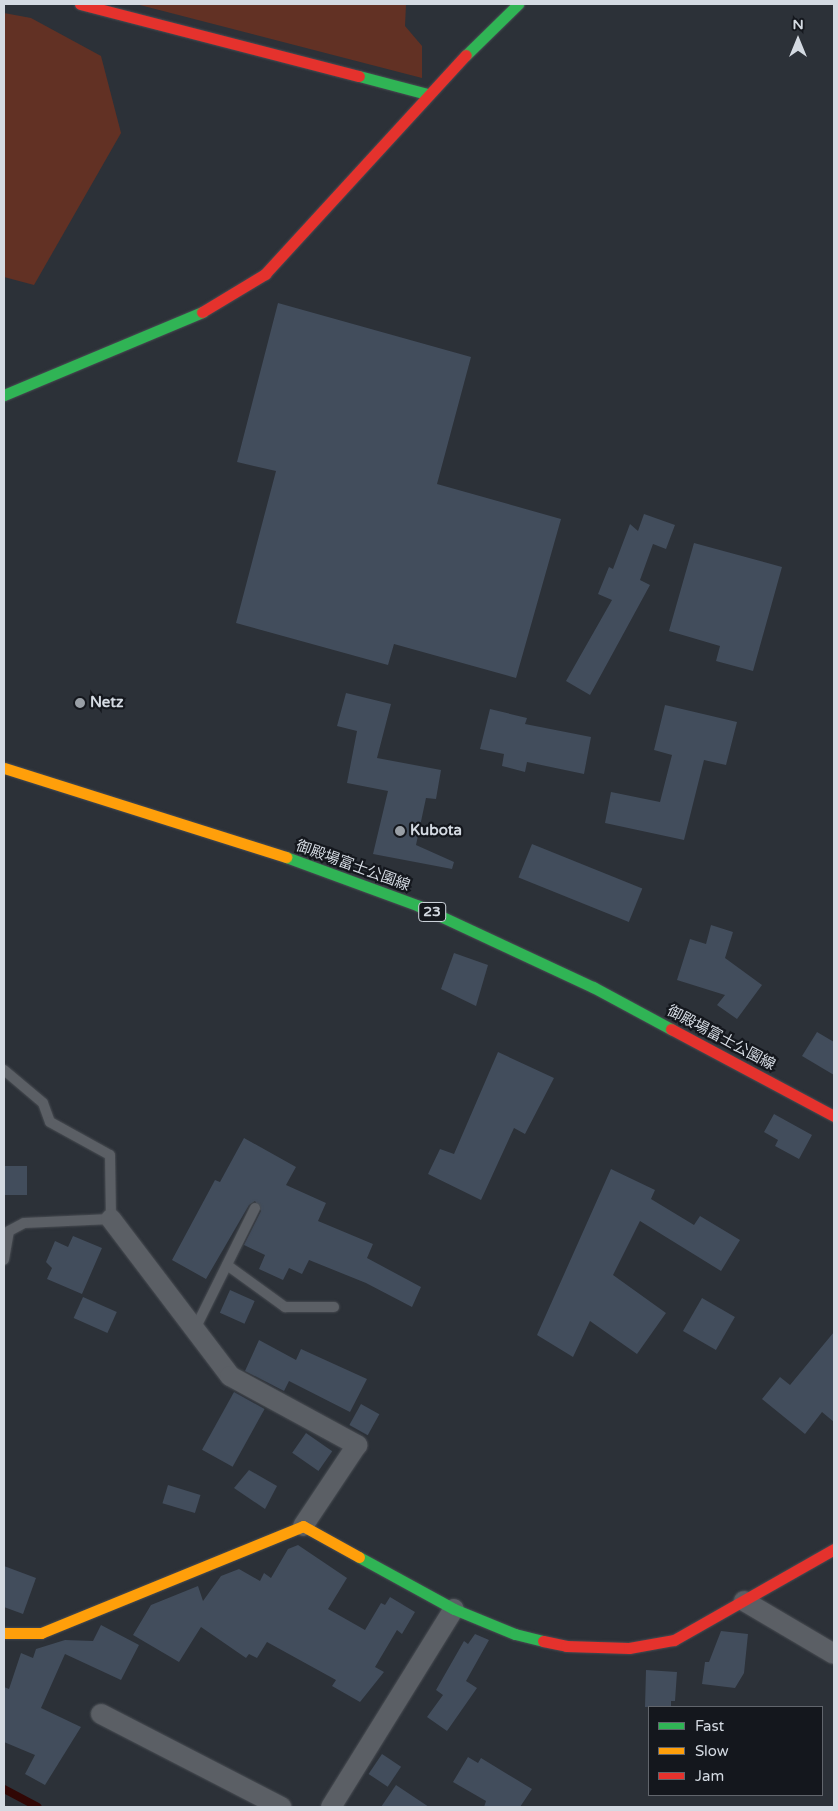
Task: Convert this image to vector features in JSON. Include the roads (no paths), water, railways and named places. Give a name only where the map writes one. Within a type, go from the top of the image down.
[{"type":"street","points":[[80,4],[427,94]]},
{"type":"street","points":[[4,395],[210,308],[265,274],[427,94],[518,4]]},
{"type":"street","name":"御殿場富士公園線","points":[[4,768],[247,842],[419,906],[594,987],[834,1116]]},
{"type":"street","points":[[4,1633],[41,1633],[303,1526],[357,1445],[230,1376],[111,1219]]},
{"type":"street","points":[[303,1526],[454,1609],[514,1634],[566,1646],[629,1648],[674,1640],[834,1549]]},
{"type":"street","points":[[744,1601],[834,1654]]},
{"type":"street","points":[[331,1807],[454,1609]]},
{"type":"street","points":[[101,1714],[281,1807]]},
{"type":"lane","points":[[4,1070],[43,1103],[50,1122],[110,1155],[111,1219],[24,1223],[9,1231],[4,1260]]},
{"type":"lane","points":[[195,1329],[255,1208]]},
{"type":"lane","points":[[227,1265],[285,1307],[334,1307]]},
{"type":"waterway","points":[[4,1789],[38,1807]]},
{"type":"place","name":"Netz","points":[[80,703]]},
{"type":"place","name":"Kubota","points":[[400,831]]}]
